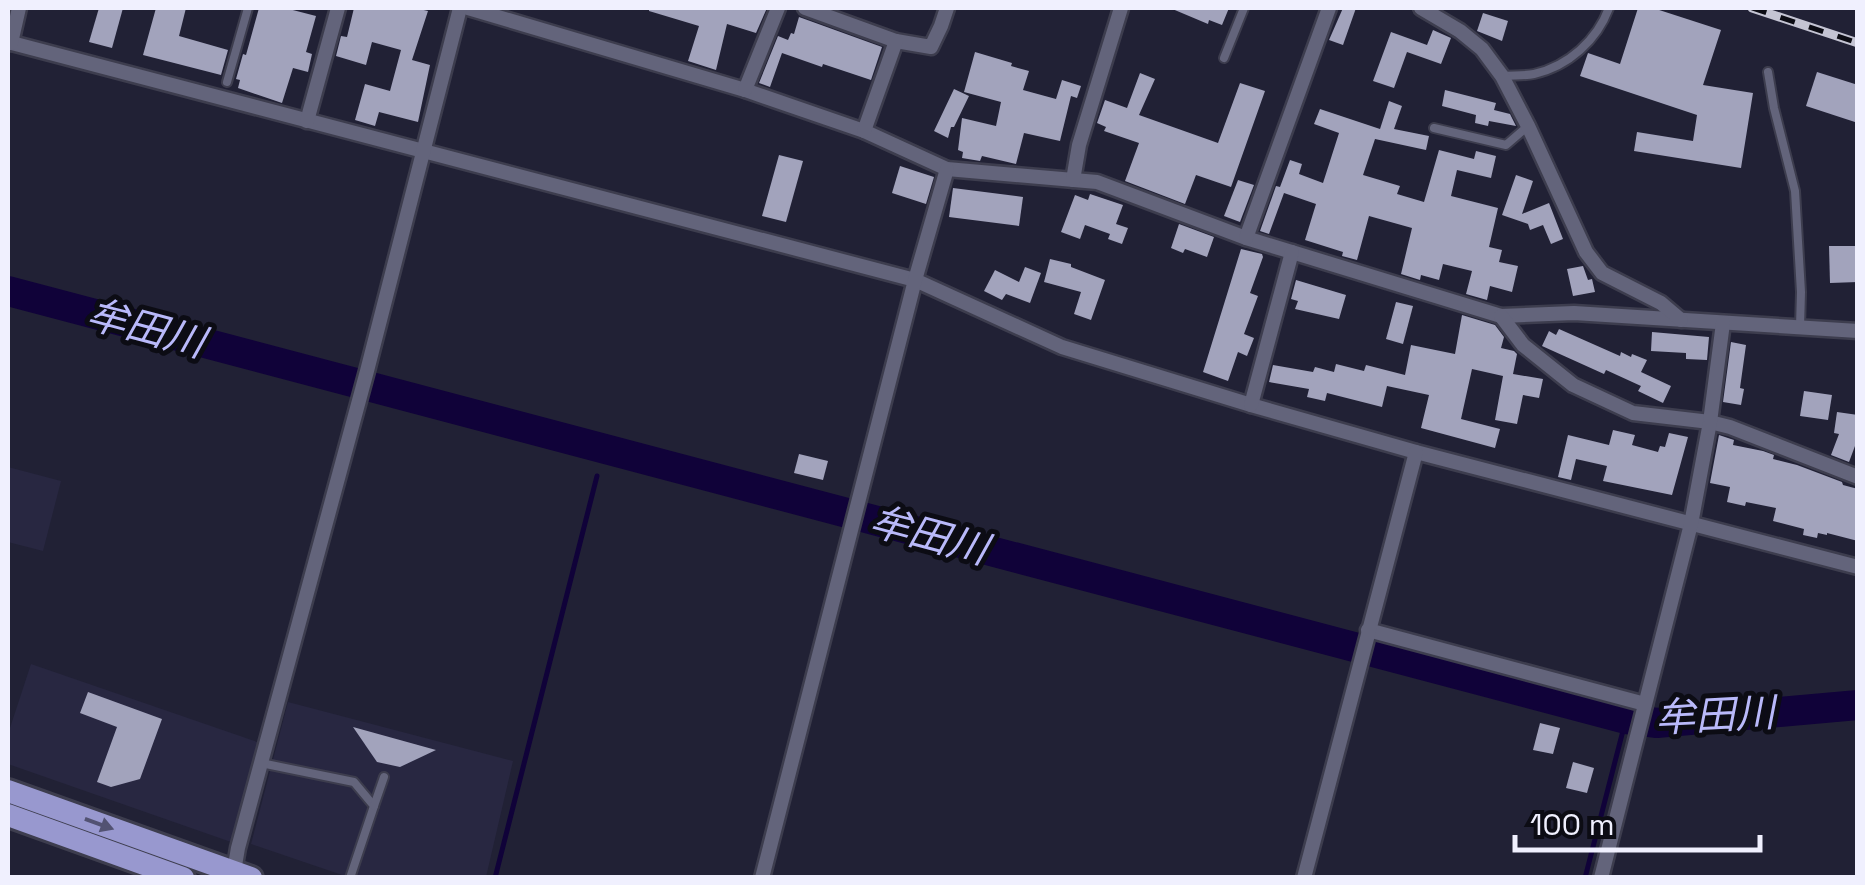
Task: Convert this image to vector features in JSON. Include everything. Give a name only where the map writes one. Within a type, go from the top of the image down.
[{"type":"highway","points":[[8,791],[239,875]]},
{"type":"highway","points":[[8,815],[182,878]]},
{"type":"street","points":[[20,8],[9,43],[914,280],[1062,346],[1250,405],[1858,567]]},
{"type":"street","points":[[307,121],[338,8]]},
{"type":"street","points":[[239,875],[261,763],[460,8]]},
{"type":"street","points":[[468,8],[516,14],[745,90],[864,130],[947,169],[1097,182],[1246,238],[1501,316],[1574,314],[1858,331]]},
{"type":"street","points":[[745,90],[778,8]]},
{"type":"street","points":[[805,8],[896,41],[930,47],[946,8]]},
{"type":"street","points":[[1073,180],[1079,145],[1121,8]]},
{"type":"street","points":[[1246,238],[1329,8]]},
{"type":"street","points":[[1420,8],[1482,49],[1502,76],[1586,252],[1602,273],[1662,304],[1682,320]]},
{"type":"street","points":[[864,130],[896,41]]},
{"type":"street","points":[[762,878],[914,280],[947,169]]},
{"type":"street","points":[[1250,405],[1292,252]]},
{"type":"street","points":[[1501,316],[1523,345],[1572,385],[1633,413],[1730,427],[1858,477]]},
{"type":"street","points":[[1601,878],[1691,524],[1723,322]]},
{"type":"street","points":[[1304,878],[1416,452]]},
{"type":"street","points":[[1367,632],[1645,707]]},
{"type":"lane","points":[[227,82],[248,8]]},
{"type":"lane","points":[[1224,58],[1244,8]]},
{"type":"lane","points":[[1502,76],[1535,74],[1574,56],[1602,28],[1609,8]]},
{"type":"lane","points":[[1768,72],[1795,191],[1800,328]]},
{"type":"lane","points":[[1434,128],[1506,144],[1528,126]]},
{"type":"lane","points":[[261,763],[354,782],[374,806]]},
{"type":"lane","points":[[350,878],[384,777]]},
{"type":"shaded area","points":[[8,467],[61,481],[43,551],[8,542]]},
{"type":"shaded area","points":[[31,664],[260,743],[231,842],[8,764],[8,734]]},
{"type":"shaded area","points":[[288,702],[513,761],[486,877],[348,877],[251,844]]},
{"type":"building","points":[[99,8],[123,8],[112,48],[89,42]]},
{"type":"building","points":[[156,8],[186,8],[179,36],[228,50],[221,75],[143,55]]},
{"type":"building","points":[[259,8],[285,8],[316,16],[306,52],[312,54],[308,72],[293,68],[282,103],[238,88],[240,80],[236,79]]},
{"type":"building","points":[[354,8],[428,11],[412,60],[430,65],[418,122],[379,112],[375,126],[355,120],[365,84],[390,91],[401,50],[372,42],[366,65],[336,56],[341,36],[347,37]]},
{"type":"building","points":[[649,8],[767,8],[756,33],[727,24],[716,70],[688,61],[699,26]]},
{"type":"building","points":[[1170,8],[1229,8],[1222,25],[1209,20],[1208,24]]},
{"type":"building","points":[[1343,8],[1356,8],[1343,45],[1329,40]]},
{"type":"building","points":[[1638,8],[1653,8],[1721,30],[1703,85],[1753,93],[1741,168],[1634,151],[1637,132],[1693,141],[1697,115],[1580,76],[1588,53],[1620,64]]},
{"type":"building","points":[[1483,13],[1508,21],[1502,41],[1477,31]]},
{"type":"building","points":[[799,17],[882,47],[871,80],[782,53],[770,87],[759,83],[778,36],[788,40]]},
{"type":"building","points":[[1433,30],[1451,38],[1441,64],[1407,52],[1394,88],[1373,81],[1391,32],[1427,45]]},
{"type":"building","points":[[975,52],[1029,71],[1023,90],[1056,99],[1062,80],[1081,86],[1077,98],[1071,96],[1060,141],[1024,133],[1016,164],[982,156],[980,161],[962,158],[963,152],[958,150],[962,118],[996,126],[1001,102],[964,92]]},
{"type":"building","points":[[1817,72],[1858,85],[1858,123],[1806,106]]},
{"type":"building","points":[[1140,73],[1155,79],[1139,115],[1218,143],[1240,83],[1265,91],[1231,187],[1196,175],[1185,204],[1125,181],[1139,143],[1104,131],[1106,127],[1097,123],[1105,100],[1127,108]]},
{"type":"building","points":[[954,89],[969,96],[948,138],[934,131]]},
{"type":"building","points":[[1445,90],[1496,103],[1494,110],[1510,114],[1516,126],[1489,121],[1488,126],[1475,123],[1476,115],[1442,106]]},
{"type":"building","points":[[1389,101],[1402,106],[1394,129],[1429,136],[1426,150],[1375,139],[1363,175],[1400,186],[1397,194],[1424,202],[1439,150],[1474,159],[1476,151],[1496,156],[1491,178],[1457,170],[1451,196],[1498,208],[1489,247],[1502,250],[1499,262],[1518,266],[1512,292],[1490,286],[1487,300],[1466,294],[1472,271],[1443,264],[1439,280],[1401,274],[1412,228],[1369,216],[1357,260],[1305,240],[1316,204],[1284,193],[1269,234],[1260,231],[1290,160],[1302,164],[1299,174],[1323,183],[1339,133],[1314,124],[1320,109],[1380,129]]},
{"type":"building","points":[[779,155],[803,161],[786,222],[762,216]]},
{"type":"building","points":[[900,166],[934,177],[926,204],[892,193]]},
{"type":"building","points":[[1516,175],[1533,181],[1522,214],[1549,203],[1563,239],[1551,244],[1543,225],[1530,230],[1528,224],[1502,215]]},
{"type":"building","points":[[1238,180],[1254,185],[1240,222],[1224,216]]},
{"type":"building","points":[[953,188],[1023,197],[1019,226],[949,217]]},
{"type":"building","points":[[1090,194],[1123,205],[1116,224],[1128,228],[1122,244],[1108,239],[1110,234],[1085,225],[1080,239],[1061,232],[1075,195],[1088,200]]},
{"type":"building","points":[[1179,224],[1214,237],[1207,257],[1171,248]]},
{"type":"building","points":[[1829,246],[1858,246],[1858,282],[1830,283]]},
{"type":"building","points":[[1241,249],[1263,257],[1250,293],[1258,296],[1244,334],[1254,338],[1247,356],[1238,352],[1228,381],[1203,372]]},
{"type":"building","points":[[1050,259],[1105,280],[1091,320],[1074,314],[1081,292],[1044,282]]},
{"type":"building","points":[[1583,266],[1595,292],[1573,296],[1567,269]]},
{"type":"building","points":[[1025,267],[1041,273],[1030,303],[1006,294],[1002,300],[984,291],[995,270],[1019,282]]},
{"type":"building","points":[[1296,280],[1346,295],[1339,319],[1295,309],[1298,301],[1291,299]]},
{"type":"building","points":[[1396,302],[1413,306],[1403,344],[1386,339]]},
{"type":"building","points":[[1462,315],[1495,325],[1504,337],[1501,348],[1517,354],[1513,374],[1543,379],[1539,398],[1523,395],[1517,424],[1495,420],[1503,376],[1472,369],[1461,419],[1500,429],[1495,448],[1421,428],[1429,395],[1387,386],[1382,407],[1327,393],[1325,401],[1307,397],[1309,389],[1269,382],[1273,365],[1334,372],[1336,364],[1364,371],[1366,365],[1405,375],[1411,345],[1455,354]]},
{"type":"building","points":[[1559,329],[1620,356],[1621,352],[1647,360],[1641,372],[1671,386],[1663,403],[1638,391],[1641,386],[1542,346],[1549,331],[1556,335]]},
{"type":"building","points":[[1652,332],[1709,337],[1707,360],[1686,359],[1686,353],[1651,351]]},
{"type":"building","points":[[1731,342],[1746,345],[1741,405],[1723,402]]},
{"type":"building","points":[[1804,391],[1832,395],[1828,420],[1800,416]]},
{"type":"building","points":[[1837,412],[1858,415],[1858,438],[1849,462],[1831,455],[1839,434],[1834,433]]},
{"type":"building","points":[[1613,430],[1635,435],[1632,445],[1658,452],[1660,446],[1665,447],[1669,433],[1688,437],[1672,495],[1603,481],[1607,466],[1576,459],[1571,480],[1558,477],[1568,435],[1609,445]]},
{"type":"building","points":[[1719,435],[1734,440],[1733,445],[1763,451],[1774,455],[1773,459],[1858,489],[1858,541],[1827,533],[1818,533],[1817,538],[1803,535],[1804,529],[1773,521],[1776,508],[1727,502],[1730,487],[1710,483]]},
{"type":"building","points":[[799,454],[828,461],[823,480],[794,473]]},
{"type":"building","points":[[88,692],[162,719],[140,779],[111,787],[97,782],[117,727],[80,713]]},
{"type":"building","points":[[1540,723],[1560,728],[1553,754],[1533,750]]},
{"type":"building","points":[[353,727],[436,750],[400,767],[377,762]]},
{"type":"building","points":[[1573,762],[1594,768],[1587,793],[1566,788]]},
{"type":"waterway","name":"牟田川","points":[[8,291],[1626,719],[1657,723],[1858,705]]},
{"type":"waterway","points":[[495,878],[597,476]]},
{"type":"waterway","points":[[1585,878],[1626,719]]},
{"type":"railway","points":[[1752,8],[1858,43]]}]
